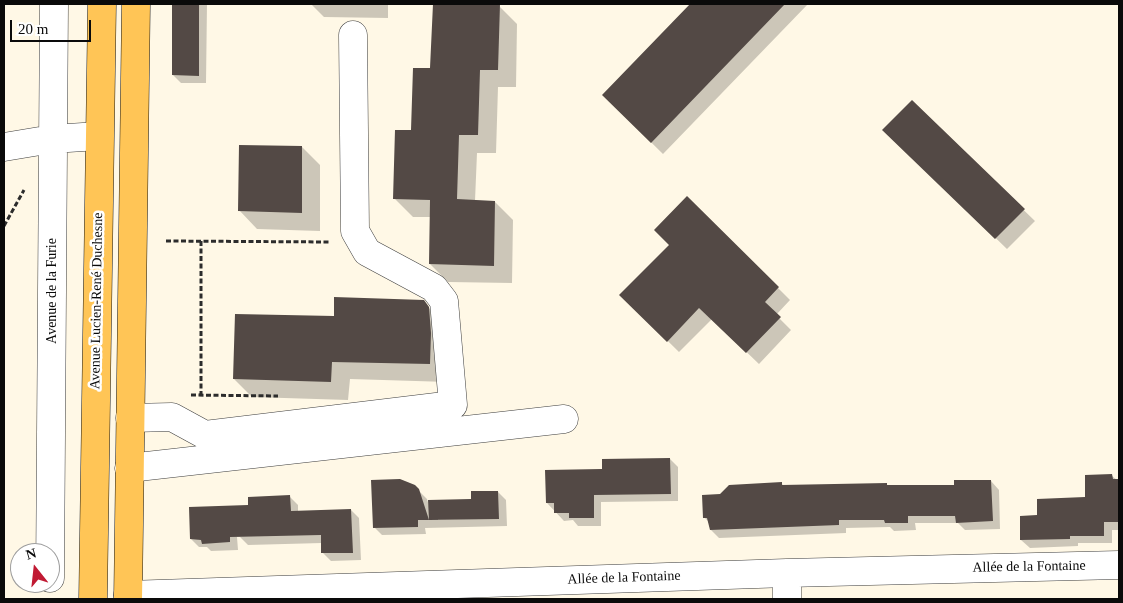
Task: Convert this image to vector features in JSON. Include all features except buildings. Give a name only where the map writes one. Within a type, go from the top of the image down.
[{"type":"main road","name":"Avenue Lucien-René Duchesne","points":[[93,599],[102,4]]},
{"type":"main road","points":[[128,597],[136,4]]},
{"type":"street","name":"Avenue de la Furie","points":[[50,543],[54,4]]},
{"type":"street","points":[[130,418],[172,418],[205,435],[453,406],[444,301],[434,288],[368,252],[355,231],[353,35]]},
{"type":"street","points":[[4,147],[52,139],[99,136]]},
{"type":"street","points":[[129,468],[564,419]]},
{"type":"street","name":"Allée de la Fontaine","points":[[128,597],[787,586],[1119,566]]},
{"type":"path","points":[[166,241],[361,242]]},
{"type":"path","points":[[201,241],[201,396]]},
{"type":"path","points":[[163,418],[166,395],[278,396]]}]
